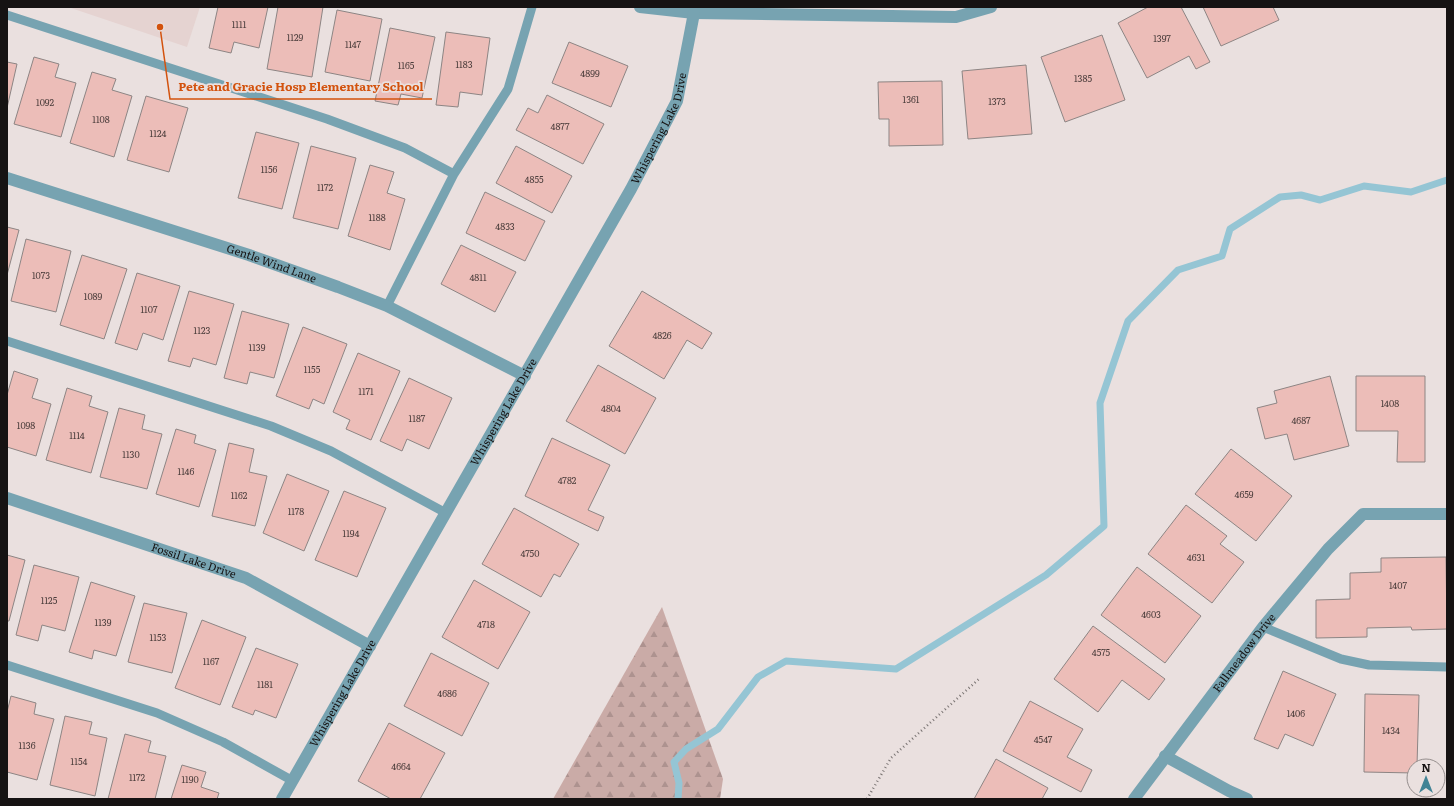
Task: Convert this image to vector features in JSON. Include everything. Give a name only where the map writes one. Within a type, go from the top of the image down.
[{"type":"street","points":[[640,7],[694,13],[956,17],[991,7]]},
{"type":"street","name":"Whispering Lake Drive","points":[[282,799],[631,189],[677,101],[694,13]]},
{"type":"street","name":"Gentle Wind Lane","points":[[7,178],[249,255],[387,306],[525,376]]},
{"type":"street","name":"Fossil Lake Drive","points":[[7,498],[246,578],[370,646]]},
{"type":"street","name":"Fallmeadow Drive","points":[[1134,799],[1263,627],[1328,549],[1363,514],[1447,514]]},
{"type":"street","points":[[1165,756],[1229,791],[1247,799]]},
{"type":"lane","points":[[387,306],[454,174],[508,88],[532,7]]},
{"type":"lane","points":[[7,16],[327,119],[405,148],[454,174]]},
{"type":"lane","points":[[7,341],[271,426],[331,451],[446,513]]},
{"type":"lane","points":[[1263,627],[1341,659],[1369,665],[1447,666]]},
{"type":"lane","points":[[7,665],[157,713],[223,742],[293,781]]},
{"type":"path","points":[[867,799],[891,758],[979,678]]},
{"type":"shaded area","points":[[68,7],[200,7],[187,47]]},
{"type":"green space","points":[[662,607],[723,779],[720,799],[553,799]]},
{"type":"building","points":[[218,7],[268,7],[259,48],[234,42],[231,53],[209,48]]},
{"type":"building","points":[[278,7],[323,7],[312,77],[267,69]]},
{"type":"building","points":[[1148,7],[1181,7],[1210,62],[1196,69],[1189,56],[1147,78],[1118,23]]},
{"type":"building","points":[[1203,7],[1273,7],[1279,20],[1221,46]]},
{"type":"building","points":[[337,10],[382,19],[370,81],[325,72]]},
{"type":"building","points":[[390,28],[435,37],[422,98],[401,94],[398,105],[375,101]]},
{"type":"building","points":[[446,32],[490,38],[482,95],[460,92],[458,107],[436,105]]},
{"type":"building","points":[[1102,35],[1125,100],[1065,122],[1041,57]]},
{"type":"building","points":[[569,42],[628,66],[611,107],[552,83]]},
{"type":"building","points":[[34,57],[59,64],[55,77],[76,83],[61,137],[14,124]]},
{"type":"building","points":[[7,62],[17,64],[7,108]]},
{"type":"building","points":[[1026,65],[1032,134],[968,139],[962,71]]},
{"type":"building","points":[[92,72],[116,79],[112,90],[132,96],[114,157],[70,143]]},
{"type":"building","points":[[942,81],[943,145],[889,146],[889,119],[879,119],[878,82]]},
{"type":"building","points":[[547,95],[604,124],[583,164],[516,130],[528,108],[538,113]]},
{"type":"building","points":[[146,96],[188,108],[169,172],[127,160]]},
{"type":"building","points":[[256,132],[299,143],[282,209],[238,198]]},
{"type":"building","points":[[311,146],[356,158],[338,229],[293,218]]},
{"type":"building","points":[[516,146],[572,176],[552,213],[496,183]]},
{"type":"building","points":[[370,165],[394,172],[387,193],[405,199],[390,250],[348,236]]},
{"type":"building","points":[[485,192],[545,221],[525,261],[466,233]]},
{"type":"building","points":[[7,227],[19,230],[7,275]]},
{"type":"building","points":[[26,239],[71,251],[56,312],[11,301]]},
{"type":"building","points":[[461,245],[516,272],[495,312],[441,284]]},
{"type":"building","points":[[82,255],[127,269],[104,339],[60,325]]},
{"type":"building","points":[[137,273],[180,286],[163,340],[143,333],[137,350],[115,343]]},
{"type":"building","points":[[189,291],[234,304],[216,365],[193,358],[190,367],[168,361]]},
{"type":"building","points":[[642,291],[712,333],[702,349],[687,340],[664,379],[609,346]]},
{"type":"building","points":[[242,311],[289,324],[274,378],[250,372],[247,384],[224,378]]},
{"type":"building","points":[[303,327],[347,344],[324,404],[313,399],[309,409],[276,396]]},
{"type":"building","points":[[358,353],[400,371],[371,440],[346,429],[350,420],[333,412]]},
{"type":"building","points":[[598,365],[656,398],[625,454],[566,421]]},
{"type":"building","points":[[14,371],[38,379],[32,398],[51,404],[36,456],[7,447],[7,395]]},
{"type":"building","points":[[1330,376],[1349,446],[1294,460],[1287,434],[1265,439],[1257,408],[1277,403],[1274,391]]},
{"type":"building","points":[[1356,376],[1425,376],[1425,462],[1397,462],[1398,431],[1356,431]]},
{"type":"building","points":[[409,378],[452,398],[429,449],[407,439],[402,451],[380,441]]},
{"type":"building","points":[[67,388],[92,396],[89,406],[108,412],[91,473],[46,460]]},
{"type":"building","points":[[119,408],[145,415],[142,429],[162,434],[147,489],[100,477]]},
{"type":"building","points":[[176,429],[196,435],[194,443],[216,450],[199,507],[156,494]]},
{"type":"building","points":[[552,438],[610,465],[588,510],[604,517],[598,531],[525,496]]},
{"type":"building","points":[[229,443],[254,449],[249,472],[267,476],[255,526],[212,516]]},
{"type":"building","points":[[1231,449],[1292,496],[1256,541],[1195,494]]},
{"type":"building","points":[[287,474],[329,491],[304,551],[263,533]]},
{"type":"building","points":[[344,491],[386,508],[357,577],[315,560]]},
{"type":"building","points":[[1186,505],[1227,536],[1220,544],[1244,562],[1212,603],[1148,554]]},
{"type":"building","points":[[514,508],[579,544],[560,577],[554,574],[541,597],[482,564]]},
{"type":"building","points":[[7,555],[25,560],[9,621],[7,621]]},
{"type":"building","points":[[1446,557],[1447,629],[1412,630],[1411,627],[1367,628],[1367,637],[1316,638],[1316,600],[1350,599],[1350,573],[1381,572],[1381,558]]},
{"type":"building","points":[[34,565],[79,577],[65,631],[42,625],[38,641],[16,635]]},
{"type":"building","points":[[1137,567],[1201,616],[1165,663],[1101,615]]},
{"type":"building","points":[[474,580],[530,612],[498,669],[442,637]]},
{"type":"building","points":[[91,582],[135,596],[116,656],[94,650],[92,659],[69,652]]},
{"type":"building","points":[[144,603],[187,613],[172,673],[128,662]]},
{"type":"building","points":[[202,620],[246,637],[220,705],[175,688]]},
{"type":"building","points":[[1093,626],[1165,679],[1149,700],[1122,680],[1098,712],[1054,679]]},
{"type":"building","points":[[256,648],[298,664],[276,718],[255,710],[253,715],[232,707]]},
{"type":"building","points":[[431,653],[489,683],[462,736],[404,706]]},
{"type":"building","points":[[1283,671],[1336,694],[1313,746],[1285,734],[1278,749],[1254,739]]},
{"type":"building","points":[[1365,694],[1419,695],[1417,758],[1406,758],[1406,773],[1364,772]]},
{"type":"building","points":[[11,696],[36,703],[34,714],[54,719],[37,780],[7,772],[7,712]]},
{"type":"building","points":[[1030,701],[1083,729],[1067,757],[1092,770],[1081,792],[1003,751]]},
{"type":"building","points":[[65,716],[92,722],[89,734],[107,738],[95,796],[50,785]]},
{"type":"building","points":[[389,723],[445,753],[420,799],[391,799],[358,781]]},
{"type":"building","points":[[125,734],[151,741],[148,752],[166,756],[155,799],[108,799]]},
{"type":"building","points":[[996,759],[1048,788],[1042,799],[974,799]]},
{"type":"building","points":[[182,765],[206,772],[201,787],[219,793],[217,799],[171,799]]},
{"type":"waterway","points":[[678,799],[679,783],[674,762],[686,749],[718,729],[758,677],[786,661],[896,669],[1046,575],[1104,526],[1100,403],[1128,321],[1178,270],[1222,256],[1230,229],[1280,197],[1301,195],[1320,200],[1364,186],[1411,192],[1447,180]]},
{"type":"place","name":"Pete and Gracie Hosp Elementary School","points":[[160,27]]}]
